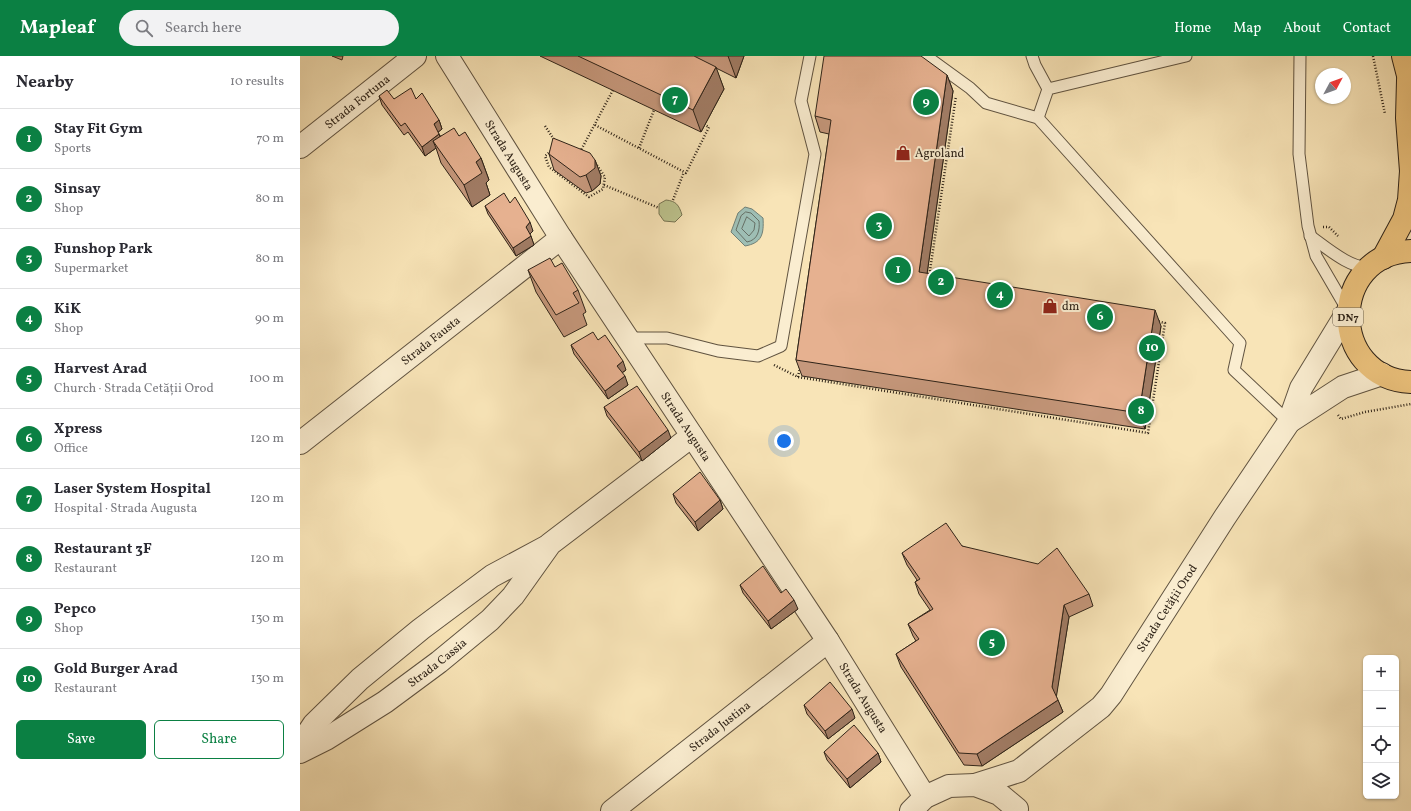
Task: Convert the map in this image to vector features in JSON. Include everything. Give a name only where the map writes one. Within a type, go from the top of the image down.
[{"type":"main road","name":"DN7","points":[[1403,56],[1410,83],[1407,118],[1411,171],[1409,200],[1404,219],[1378,261],[1362,276],[1353,290],[1348,311],[1349,328],[1355,347],[1367,362],[1382,374],[1397,380],[1411,382]]},
{"type":"main road","name":"DN7","points":[[1378,261],[1400,252],[1411,252]]},
{"type":"street","name":"Strada Fortuna","points":[[300,147],[414,56]]},
{"type":"street","points":[[429,56],[440,58],[447,56]]},
{"type":"street","name":"Strada Augusta","points":[[447,56],[561,238],[828,641],[918,804]]},
{"type":"street","name":"Strada Fausta","points":[[300,443],[561,238]]},
{"type":"street","name":"Strada Cetății Orod","points":[[918,804],[949,786],[975,785],[1019,772],[1101,708],[1111,695],[1225,517],[1289,422],[1301,388],[1348,311]]},
{"type":"street","name":"Strada Cetății Orod","points":[[1289,422],[1343,387],[1382,374]]},
{"type":"street","name":"Strada Cassia","points":[[300,745],[314,724],[360,680],[421,629],[492,576],[550,544],[692,436]]},
{"type":"street","name":"Strada Cassia","points":[[300,752],[326,739],[385,702],[439,662],[490,620],[513,596],[550,544]]},
{"type":"street","name":"Strada Justina","points":[[612,811],[828,641]]},
{"type":"street","name":"Strada Cetății Orod","points":[[1017,810],[1013,790],[1019,772]]},
{"type":"street","name":"Strada Cetății Orod","points":[[975,785],[999,794],[1017,810]]},
{"type":"lane","points":[[627,338],[667,338],[718,351],[758,356],[781,346],[815,154],[801,101],[810,56]]},
{"type":"lane","points":[[926,56],[970,88],[986,103],[1038,118],[1240,343],[1234,370],[1289,422]]},
{"type":"lane","points":[[1032,56],[1035,65],[1048,89],[1038,118]]},
{"type":"lane","points":[[1048,89],[1186,56]]},
{"type":"lane","points":[[1300,56],[1299,154],[1304,207],[1316,256],[1348,311]]},
{"type":"lane","points":[[1310,236],[1342,258],[1357,265],[1367,267],[1378,261]]},
{"type":"path","points":[[1373,56],[1386,118]]},
{"type":"path","points":[[578,157],[612,90]]},
{"type":"path","points":[[929,278],[957,90]]},
{"type":"path","points":[[639,148],[654,110]]},
{"type":"path","points":[[595,125],[684,172]]},
{"type":"path","points":[[673,200],[684,172],[686,173],[709,127],[705,125]]},
{"type":"path","points":[[545,126],[558,146]]},
{"type":"path","points":[[554,149],[545,156],[550,167],[589,197],[603,189],[605,177],[597,164],[590,162]]},
{"type":"path","points":[[604,185],[659,208]]},
{"type":"path","points":[[1330,227],[1339,237]]},
{"type":"path","points":[[758,356],[798,377],[1148,433],[1166,323],[1150,320]]},
{"type":"path","points":[[1334,411],[1341,419],[1358,413],[1411,404]]},
{"type":"green space","points":[[666,200],[675,203],[681,212],[682,215],[675,222],[664,221],[659,214],[659,204]]},
{"type":"water","points":[[745,207],[752,209],[763,218],[763,229],[761,237],[755,243],[745,246],[731,232],[738,213]]},
{"type":"building","points":[[578,56],[694,56],[716,67],[693,110]]},
{"type":"building","points":[[824,56],[921,56],[947,75],[919,272],[1155,310],[1139,413],[796,360],[831,120],[815,116]]},
{"type":"building","points":[[411,88],[416,99],[422,93],[439,120],[434,124],[439,134],[422,147],[405,123],[401,126],[379,96],[387,90],[394,99]]},
{"type":"building","points":[[454,128],[459,136],[465,132],[481,158],[476,162],[482,173],[464,185],[433,141]]},
{"type":"building","points":[[553,138],[590,153],[595,160],[595,168],[586,175],[580,177],[549,154]]},
{"type":"building","points":[[504,193],[510,203],[515,197],[530,222],[526,227],[531,236],[513,248],[485,206]]},
{"type":"building","points":[[550,258],[555,267],[562,263],[578,290],[573,293],[579,303],[556,315],[528,270]]},
{"type":"building","points":[[593,332],[598,340],[605,335],[623,361],[617,366],[625,376],[605,391],[571,345]]},
{"type":"building","points":[[637,386],[668,430],[639,452],[604,407]]},
{"type":"building","points":[[700,472],[720,500],[695,522],[673,494]]},
{"type":"building","points":[[946,523],[962,546],[1038,564],[1057,548],[1089,594],[1064,605],[1052,687],[1058,700],[977,754],[959,753],[896,654],[919,639],[908,624],[933,609],[915,582],[920,579],[902,553]]},
{"type":"building","points":[[763,566],[781,593],[786,589],[794,600],[768,621],[740,585]]},
{"type":"building","points":[[830,682],[852,709],[825,731],[804,705]]},
{"type":"building","points":[[854,725],[878,753],[847,779],[824,752]]},
{"type":"place","name":"Laser System Hospital","points":[[675,100]]},
{"type":"place","name":"Pepco","points":[[926,102]]},
{"type":"place","name":"Agroland","points":[[903,153]]},
{"type":"place","name":"Funshop Park","points":[[879,226]]},
{"type":"place","name":"Stay Fit Gym","points":[[898,270]]},
{"type":"place","name":"Sinsay","points":[[941,282]]},
{"type":"place","name":"KiK","points":[[1000,295]]},
{"type":"place","name":"dm","points":[[1050,306]]},
{"type":"place","name":"Xpress","points":[[1100,317]]},
{"type":"place","name":"Gold Burger Arad","points":[[1152,348]]},
{"type":"place","name":"Restaurant 3F","points":[[1141,411]]},
{"type":"place","name":"Harvest Arad","points":[[992,643]]}]
